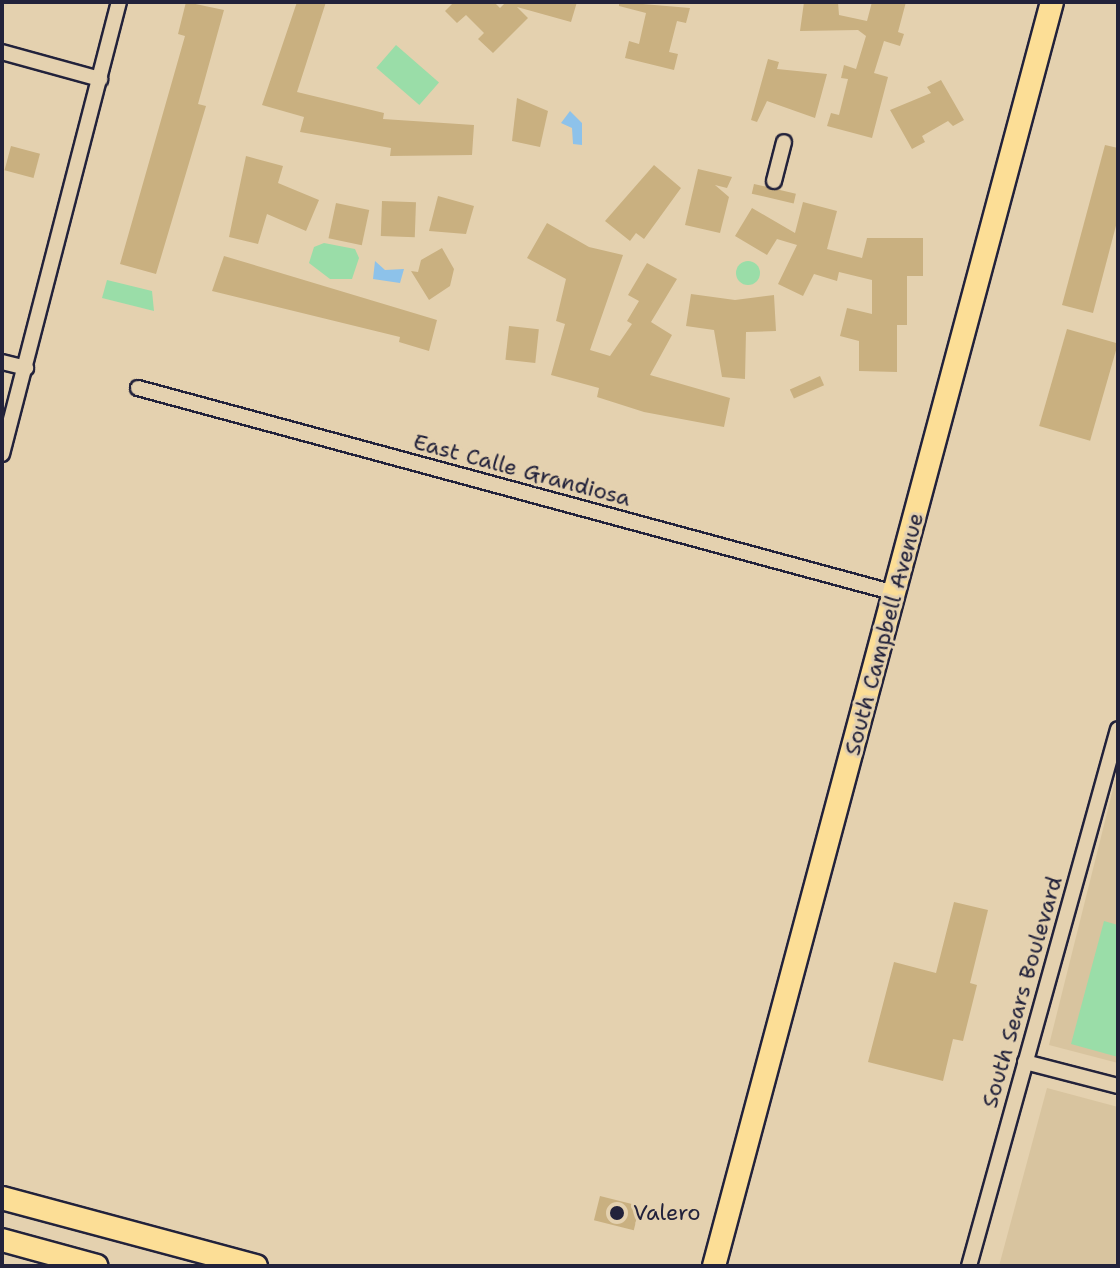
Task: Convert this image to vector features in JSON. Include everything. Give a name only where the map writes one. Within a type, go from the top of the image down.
[{"type":"main road","name":"South Campbell Avenue","points":[[714,1266],[1052,2]]},
{"type":"main road","points":[[2,1198],[256,1266]]},
{"type":"main road","points":[[2,1240],[97,1266]]},
{"type":"street","points":[[2,454],[119,2]]},
{"type":"street","points":[[2,52],[100,79]]},
{"type":"street","points":[[774,181],[784,142]]},
{"type":"street","points":[[2,362],[26,368]]},
{"type":"street","name":"East Calle Grandiosa","points":[[138,388],[895,593]]},
{"type":"street","name":"South Sears Boulevard","points":[[969,1266],[1118,729]]},
{"type":"street","points":[[1025,1062],[1118,1086]]},
{"type":"shaded area","points":[[1118,769],[1118,1063],[1049,1045]]},
{"type":"shaded area","points":[[1047,1088],[1118,1107],[1118,1266],[999,1266]]},
{"type":"green space","points":[[396,45],[439,82],[419,105],[376,68]]},
{"type":"green space","points":[[324,243],[355,249],[359,258],[352,279],[330,279],[309,263],[314,247]]},
{"type":"green space","points":[[748,261],[756,265],[760,273],[756,281],[748,285],[740,281],[736,273],[740,265]]},
{"type":"green space","points":[[107,280],[152,291],[154,311],[102,298]]},
{"type":"green space","points":[[1104,921],[1118,925],[1118,1057],[1071,1044]]},
{"type":"water","points":[[570,111],[582,123],[582,145],[573,144],[572,128],[561,123]]},
{"type":"water","points":[[375,261],[385,270],[404,269],[400,283],[373,279]]},
{"type":"building","points":[[186,2],[224,10],[198,104],[206,106],[156,274],[120,264],[185,36],[178,34]]},
{"type":"building","points":[[297,2],[326,2],[297,92],[384,113],[383,119],[474,125],[472,155],[390,156],[391,148],[300,132],[304,117],[262,105]]},
{"type":"building","points":[[454,2],[494,2],[500,8],[506,2],[577,2],[571,22],[517,7],[528,18],[493,53],[478,39],[484,33],[466,15],[457,23],[445,11]]},
{"type":"building","points":[[619,2],[690,8],[686,23],[677,21],[669,52],[678,54],[674,70],[625,58],[629,41],[639,44],[646,13],[619,6]]},
{"type":"building","points":[[804,2],[838,2],[839,15],[867,21],[872,2],[906,2],[898,32],[904,34],[900,46],[884,41],[874,73],[888,77],[872,138],[827,126],[831,113],[839,115],[848,79],[841,78],[844,65],[856,69],[866,36],[858,30],[800,31]]},
{"type":"building","points":[[768,59],[779,62],[777,69],[827,74],[815,118],[767,101],[757,122],[751,120]]},
{"type":"building","points":[[941,80],[964,120],[953,126],[948,121],[922,136],[925,142],[912,149],[890,110],[931,93],[927,87]]},
{"type":"building","points":[[517,98],[548,111],[540,147],[512,141]]},
{"type":"building","points":[[1105,145],[1118,148],[1118,218],[1093,313],[1062,305]]},
{"type":"building","points":[[11,146],[40,154],[34,178],[5,170]]},
{"type":"building","points":[[246,156],[283,166],[278,183],[319,200],[306,231],[267,214],[258,244],[229,237]]},
{"type":"building","points":[[654,165],[681,188],[644,239],[636,233],[630,241],[605,221]]},
{"type":"building","points":[[698,169],[732,177],[727,188],[715,185],[729,197],[720,233],[685,225]]},
{"type":"building","points":[[754,184],[796,194],[794,203],[752,194]]},
{"type":"building","points":[[438,196],[474,206],[466,234],[429,231]]},
{"type":"building","points":[[382,201],[416,202],[415,237],[381,236]]},
{"type":"building","points":[[803,202],[837,211],[827,249],[862,258],[867,238],[923,238],[923,276],[907,276],[907,325],[897,325],[897,372],[859,371],[859,341],[840,336],[847,308],[872,314],[872,280],[839,272],[837,281],[814,274],[803,296],[778,284],[797,245],[777,239],[767,255],[735,236],[752,208],[795,233]]},
{"type":"building","points":[[336,203],[369,210],[362,245],[329,238]]},
{"type":"building","points":[[547,223],[589,247],[623,255],[590,350],[610,356],[632,324],[627,321],[639,301],[628,295],[647,263],[677,279],[651,322],[672,335],[650,375],[730,398],[724,427],[644,412],[597,397],[599,388],[551,375],[565,324],[556,321],[566,279],[527,258]]},
{"type":"building","points":[[442,248],[454,269],[450,286],[429,300],[411,271],[418,272],[421,260]]},
{"type":"building","points":[[224,256],[437,320],[429,351],[399,342],[400,337],[212,291]]},
{"type":"building","points":[[691,294],[735,300],[774,295],[776,331],[746,332],[745,379],[722,377],[714,330],[686,326]]},
{"type":"building","points":[[509,326],[539,329],[535,363],[505,360]]},
{"type":"building","points":[[1067,329],[1118,344],[1090,441],[1039,426]]},
{"type":"building","points":[[820,376],[824,385],[794,399],[790,389]]},
{"type":"building","points":[[954,902],[988,910],[970,983],[977,985],[963,1041],[953,1039],[943,1081],[868,1062],[894,962],[936,973]]},
{"type":"building","name":"Valero","points":[[600,1196],[640,1206],[634,1230],[594,1220]]},
{"type":"place","name":"Valero","points":[[617,1213]]}]
